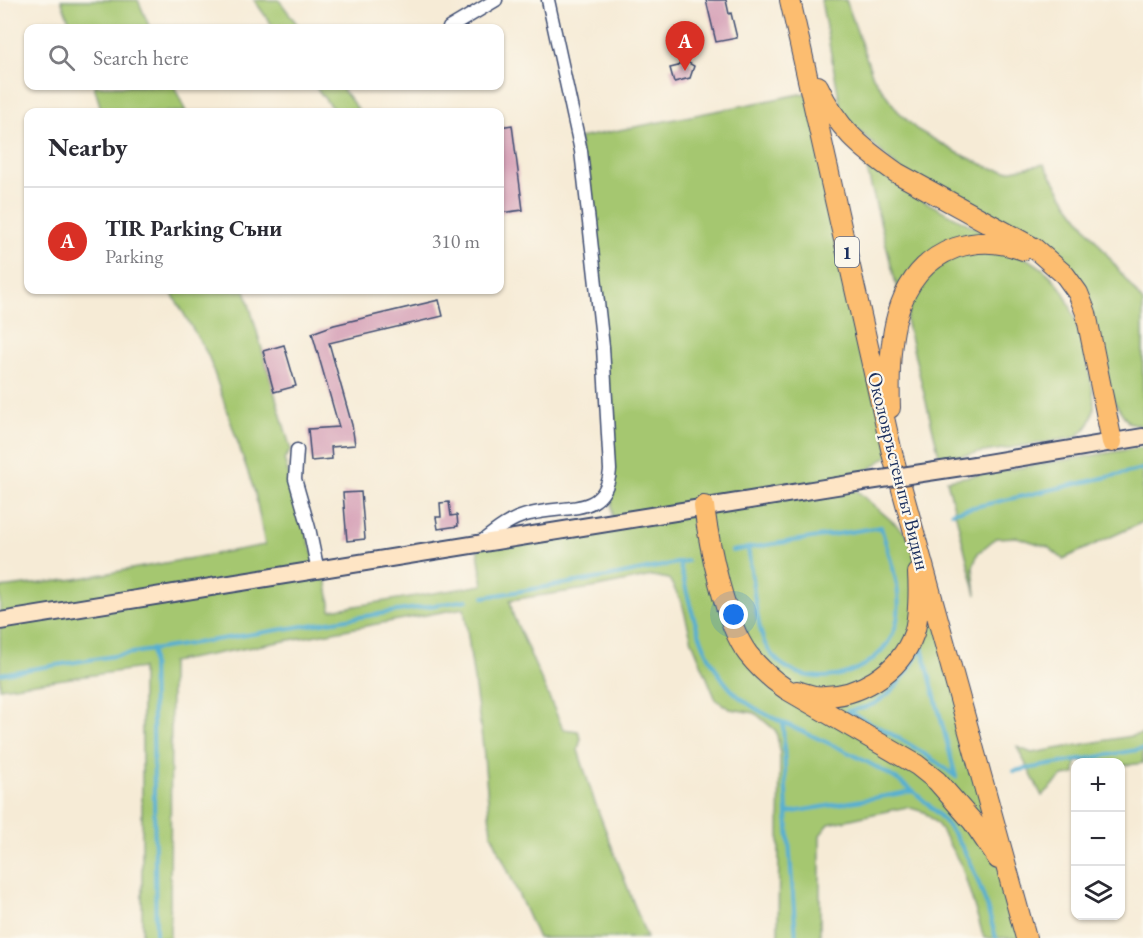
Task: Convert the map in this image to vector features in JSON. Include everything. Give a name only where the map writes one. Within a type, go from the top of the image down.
[{"type":"main road","name":"Околовръстен път Видин","points":[[790,0],[892,453],[1026,938]]},
{"type":"main road","points":[[802,50],[828,108],[840,125],[876,159],[897,173],[1035,248],[1065,275],[1078,293],[1086,313],[1112,442]]},
{"type":"main road","points":[[892,453],[890,399],[892,337],[903,296],[914,278],[929,262],[946,252],[970,243],[994,242],[1048,259]]},
{"type":"main road","points":[[0,621],[1143,437]]},
{"type":"main road","points":[[704,506],[708,537],[732,625],[747,652],[768,676],[786,689],[916,765],[937,781],[973,822],[1010,879]]},
{"type":"main road","points":[[786,689],[815,696],[840,693],[873,683],[897,663],[914,633],[919,587],[916,542]]},
{"type":"street","points":[[456,24],[496,0]]},
{"type":"street","points":[[477,545],[516,518],[596,501],[603,495],[609,484],[603,347],[593,247],[579,137],[548,0]]},
{"type":"street","points":[[297,450],[295,479],[318,571]]},
{"type":"green space","points":[[61,0],[138,0],[148,24],[70,24]]},
{"type":"green space","points":[[254,0],[279,0],[297,24],[271,24]]},
{"type":"green space","points":[[821,0],[846,0],[873,77],[897,110],[916,129],[990,168],[1007,171],[1044,164],[1067,202],[1143,302],[1143,426],[1128,422],[1113,400],[1079,278],[1060,257],[1039,242],[903,173],[842,114]]},
{"type":"green space","points":[[95,90],[176,90],[184,108],[101,108]]},
{"type":"green space","points":[[318,90],[343,90],[357,108],[332,108]]},
{"type":"green space","points":[[811,92],[892,453],[849,484],[916,542],[1026,938],[984,938],[962,867],[938,825],[924,812],[907,807],[829,824],[820,835],[820,938],[778,938],[780,750],[776,731],[755,713],[730,709],[716,700],[692,641],[682,603],[669,579],[652,576],[592,588],[510,600],[513,615],[563,729],[578,731],[581,738],[578,750],[594,800],[647,938],[538,938],[491,833],[483,746],[464,608],[171,662],[170,938],[142,938],[142,668],[0,688],[0,588],[76,579],[265,545],[255,493],[208,355],[172,294],[246,294],[291,450],[284,459],[318,571],[325,570],[331,610],[483,585],[477,545],[613,522],[609,438],[579,138]]},
{"type":"green space","points":[[865,162],[909,192],[986,233],[949,243],[898,292]]},
{"type":"green space","points":[[966,252],[1000,252],[1025,258],[1048,274],[1064,293],[1076,322],[1093,391],[1093,414],[1086,429],[1077,436],[940,459],[906,320],[915,292],[925,276],[942,262]]},
{"type":"green space","points":[[1143,447],[1143,522],[1063,559],[1048,547],[1017,537],[996,538],[978,553],[973,567],[976,595],[947,480]]},
{"type":"green space","points":[[1143,734],[1143,763],[1125,765],[1125,758],[1071,758],[1071,775],[1063,776],[1042,796],[1017,747],[1032,753]]},
{"type":"building","points":[[706,0],[726,0],[737,38],[716,42]]},
{"type":"building","points":[[682,59],[694,66],[690,78],[674,82],[670,68],[678,66]]},
{"type":"building","points":[[512,125],[523,210],[504,212],[504,126]]},
{"type":"building","points":[[439,300],[443,316],[329,343],[352,425],[355,445],[331,447],[332,459],[311,461],[308,429],[339,427],[312,333],[334,325]]},
{"type":"building","points":[[284,345],[296,386],[274,392],[263,351]]},
{"type":"building","points":[[361,492],[365,539],[347,541],[343,493]]},
{"type":"building","points":[[449,502],[451,516],[457,515],[458,526],[438,529],[436,517],[441,517],[440,503]]},
{"type":"waterway","points":[[952,512],[1143,469]]},
{"type":"waterway","points":[[732,551],[748,548],[881,527],[895,576],[899,601],[896,625],[887,644],[874,659],[837,676],[816,677],[797,673],[780,663],[766,646],[763,638],[757,613],[748,548]]},
{"type":"waterway","points":[[484,597],[687,561]]},
{"type":"waterway","points":[[679,562],[701,639],[715,668],[731,690],[761,711],[875,766],[917,795],[936,812],[953,832],[967,856],[980,886],[996,938]]},
{"type":"waterway","points":[[0,674],[467,600]]},
{"type":"waterway","points":[[922,647],[956,777],[904,741],[847,711],[866,707],[892,691],[906,674],[922,647]]},
{"type":"waterway","points":[[152,649],[156,938]]},
{"type":"waterway","points":[[783,723],[796,938]]},
{"type":"waterway","points":[[1014,771],[1143,749]]},
{"type":"waterway","points":[[787,813],[914,791]]},
{"type":"place","name":"TIR Parking Съни","points":[[685,71]]}]
